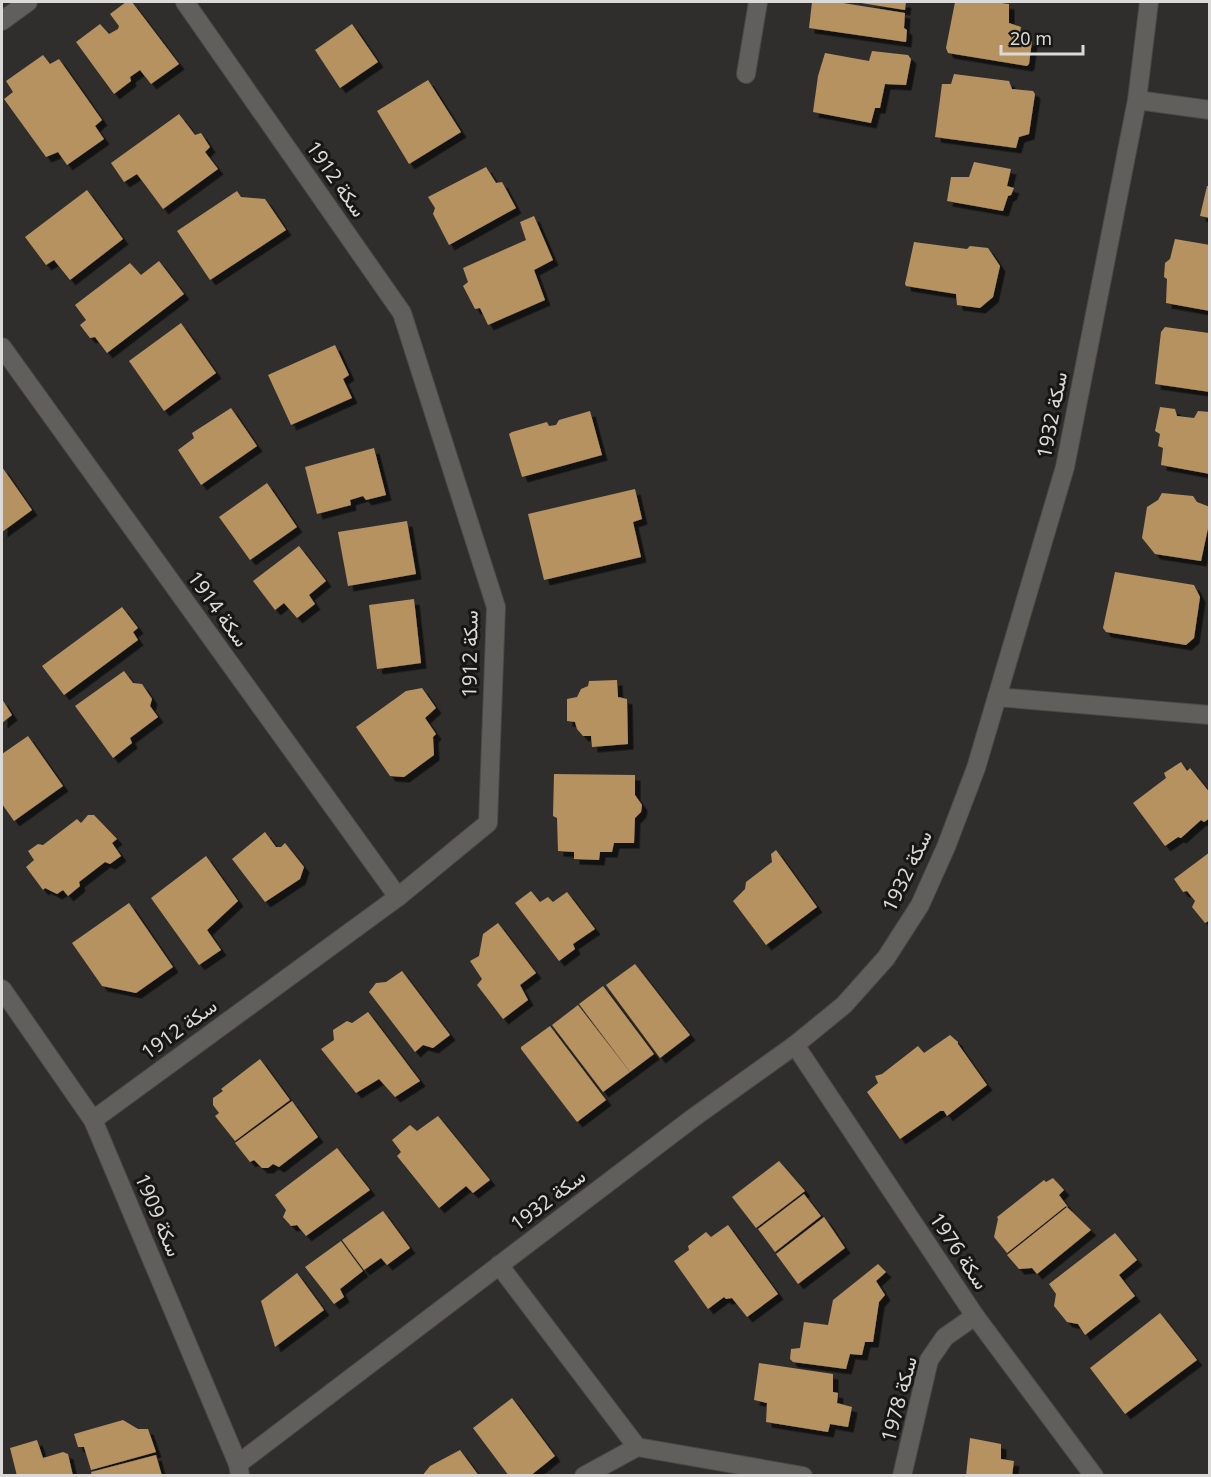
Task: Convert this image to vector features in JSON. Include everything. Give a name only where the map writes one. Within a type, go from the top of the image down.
[{"type":"street","points":[[2,21],[28,2]]},
{"type":"street","name":"سكة 1912","points":[[93,1120],[398,897],[488,823],[496,607],[402,313],[185,2]]},
{"type":"street","points":[[746,74],[758,2]]},
{"type":"street","name":"سكة 1932","points":[[239,1470],[499,1265],[693,1118],[795,1045],[844,1005],[879,966],[920,905],[946,847],[976,768],[1065,467],[1137,99],[1149,2]]},
{"type":"street","points":[[1137,99],[1209,110]]},
{"type":"street","name":"سكة 1914","points":[[2,347],[398,897]]},
{"type":"street","points":[[997,698],[1209,715]]},
{"type":"street","name":"سكة 1909","points":[[2,989],[93,1120],[239,1470]]},
{"type":"street","name":"سكة 1976","points":[[795,1045],[975,1316],[1094,1476]]},
{"type":"street","points":[[499,1265],[637,1447]]},
{"type":"street","name":"سكة 1978","points":[[902,1476],[930,1360],[945,1337],[975,1316]]},
{"type":"street","points":[[584,1476],[637,1447],[803,1476]]},
{"type":"building","points":[[126,2],[132,2],[179,64],[151,84],[140,70],[130,77],[131,81],[114,94],[76,42],[100,24],[109,34],[118,29],[119,26],[110,14]]},
{"type":"building","points":[[812,2],[837,2],[905,13],[906,42],[809,28]]},
{"type":"building","points":[[861,2],[906,2],[905,10]]},
{"type":"building","points":[[955,2],[1009,4],[1009,23],[1021,27],[1019,38],[1032,41],[1029,64],[1027,66],[948,53],[946,48]]},
{"type":"building","points":[[352,24],[378,62],[340,88],[315,50]]},
{"type":"building","points":[[872,51],[908,55],[911,59],[906,85],[885,84],[880,108],[875,108],[871,123],[813,112],[818,76],[825,53],[869,61]]},
{"type":"building","points":[[43,55],[50,64],[59,59],[102,120],[95,126],[104,139],[67,165],[58,152],[46,157],[4,99],[13,92],[6,81]]},
{"type":"building","points":[[954,74],[1009,81],[1012,89],[1033,91],[1035,94],[1029,134],[1019,137],[1016,148],[935,137],[942,84],[951,84]]},
{"type":"building","points":[[428,80],[461,132],[409,164],[377,111]]},
{"type":"building","points":[[179,114],[195,135],[201,133],[210,147],[205,152],[218,169],[163,209],[137,174],[124,182],[111,163]]},
{"type":"building","points":[[974,162],[1011,169],[1007,186],[1014,188],[1008,196],[1003,211],[947,201],[951,177],[969,177]]},
{"type":"building","points":[[486,167],[496,183],[502,182],[516,208],[449,245],[433,214],[435,208],[428,197]]},
{"type":"building","points":[[1207,186],[1210,186],[1210,218],[1200,216]]},
{"type":"building","points":[[87,190],[123,239],[70,280],[54,260],[46,265],[25,237]]},
{"type":"building","points":[[237,191],[241,197],[265,199],[286,230],[210,280],[177,231]]},
{"type":"building","points":[[534,216],[553,260],[534,270],[545,300],[488,325],[480,308],[475,309],[463,286],[468,282],[463,268],[526,240],[520,222]]},
{"type":"building","points":[[1175,239],[1210,245],[1210,311],[1166,303],[1165,263],[1170,259]]},
{"type":"building","points":[[914,242],[967,249],[970,246],[988,248],[1000,266],[993,297],[980,308],[957,305],[956,294],[906,286]]},
{"type":"building","points":[[159,261],[184,294],[107,353],[95,337],[90,338],[80,325],[86,320],[75,305],[130,263],[141,275]]},
{"type":"building","points":[[181,323],[216,373],[164,411],[129,361]]},
{"type":"building","points":[[1165,327],[1209,333],[1210,392],[1155,384],[1161,332]]},
{"type":"building","points":[[335,345],[349,375],[343,379],[352,398],[291,425],[268,375]]},
{"type":"building","points":[[1160,407],[1175,409],[1177,416],[1194,418],[1198,411],[1210,412],[1210,474],[1161,465],[1163,448],[1158,446],[1160,434],[1155,431]]},
{"type":"building","points":[[231,408],[257,446],[201,485],[178,450],[194,438],[192,433]]},
{"type":"building","points":[[590,411],[602,455],[522,477],[509,434],[547,422],[549,426],[556,425],[559,420]]},
{"type":"building","points":[[374,448],[386,495],[366,500],[363,496],[350,500],[351,505],[317,514],[305,467]]},
{"type":"building","points":[[2,467],[32,510],[2,532]]},
{"type":"building","points":[[267,483],[297,527],[250,560],[219,517]]},
{"type":"building","points":[[635,489],[642,519],[633,522],[641,557],[544,580],[528,514]]},
{"type":"building","points":[[1162,493],[1193,496],[1197,502],[1210,507],[1210,519],[1201,561],[1155,554],[1142,538],[1147,507],[1158,500]]},
{"type":"building","points":[[407,521],[416,574],[348,586],[338,532]]},
{"type":"building","points":[[299,546],[326,581],[309,595],[315,604],[297,618],[284,603],[275,610],[253,581]]},
{"type":"building","points":[[1115,572],[1194,585],[1200,597],[1194,638],[1186,645],[1106,632],[1103,628]]},
{"type":"building","points":[[414,599],[421,663],[377,669],[369,605]]},
{"type":"building","points":[[122,607],[138,628],[133,632],[138,640],[64,695],[42,666]]},
{"type":"building","points":[[124,671],[133,683],[142,684],[152,699],[150,706],[158,717],[130,738],[132,743],[113,758],[75,706]]},
{"type":"building","points":[[617,680],[618,697],[627,699],[628,744],[592,747],[591,736],[583,736],[575,722],[567,721],[567,699],[577,697],[581,689],[588,686],[589,681]]},
{"type":"building","points":[[422,688],[436,708],[425,718],[436,734],[433,737],[434,755],[404,777],[390,776],[356,727],[406,691]]},
{"type":"building","points":[[2,699],[12,715],[2,723]]},
{"type":"building","points":[[28,736],[63,786],[14,821],[2,804],[2,754]]},
{"type":"building","points":[[1181,762],[1187,771],[1190,768],[1210,793],[1210,818],[1204,822],[1201,820],[1181,838],[1178,837],[1165,846],[1133,803],[1166,778],[1164,773]]},
{"type":"building","points":[[554,774],[635,775],[635,795],[642,805],[641,812],[635,818],[634,843],[614,843],[612,852],[600,852],[599,860],[574,859],[574,852],[558,851],[557,818],[553,816]]},
{"type":"building","points":[[88,815],[94,815],[117,839],[112,843],[121,856],[110,864],[105,862],[79,882],[80,886],[68,896],[63,890],[57,894],[45,888],[43,890],[26,867],[34,860],[28,851],[38,844],[43,845],[77,819],[81,823]]},
{"type":"building","points":[[265,832],[276,847],[281,847],[285,843],[304,867],[300,879],[265,902],[232,859]]},
{"type":"building","points":[[776,850],[817,907],[766,945],[733,901],[745,889],[746,882],[772,862],[771,854]]},
{"type":"building","points":[[1210,852],[1210,920],[1205,923],[1192,907],[1195,901],[1187,891],[1183,892],[1174,879]]},
{"type":"building","points":[[206,856],[238,901],[207,930],[221,950],[199,965],[151,898]]},
{"type":"building","points":[[531,891],[540,902],[548,897],[553,902],[567,892],[595,929],[573,944],[575,949],[559,961],[515,903]]},
{"type":"building","points":[[129,903],[173,967],[136,993],[102,986],[72,943]]},
{"type":"building","points":[[498,923],[536,973],[520,985],[528,1000],[503,1019],[477,985],[482,979],[470,961],[479,956],[483,934]]},
{"type":"building","points":[[635,964],[690,1035],[660,1058],[606,985]]},
{"type":"building","points":[[402,971],[450,1035],[433,1048],[423,1045],[415,1052],[369,992],[376,983],[386,982]]},
{"type":"building","points":[[603,986],[654,1054],[630,1072],[579,1004]]},
{"type":"building","points":[[578,1005],[630,1072],[603,1092],[552,1025]]},
{"type":"building","points":[[368,1012],[420,1081],[395,1097],[379,1079],[356,1093],[321,1049],[334,1040],[333,1030],[347,1021],[352,1023]]},
{"type":"building","points":[[550,1026],[606,1100],[577,1122],[521,1049]]},
{"type":"building","points":[[950,1035],[958,1042],[987,1085],[947,1116],[944,1111],[940,1111],[900,1139],[867,1092],[878,1083],[875,1076],[882,1074],[918,1046],[924,1053]]},
{"type":"building","points":[[260,1059],[290,1100],[235,1141],[215,1116],[219,1113],[213,1105],[213,1098],[223,1091],[221,1089]]},
{"type":"building","points":[[292,1101],[318,1137],[279,1167],[273,1164],[268,1168],[262,1168],[254,1160],[250,1162],[235,1143]]},
{"type":"building","points":[[438,1116],[490,1180],[473,1193],[466,1186],[439,1208],[397,1156],[401,1152],[392,1140],[410,1125],[417,1131]]},
{"type":"building","points":[[337,1148],[370,1190],[306,1236],[297,1225],[291,1226],[283,1217],[286,1210],[275,1195]]},
{"type":"building","points":[[779,1161],[805,1191],[756,1228],[732,1197]]},
{"type":"building","points":[[1053,1178],[1064,1190],[1059,1195],[1068,1207],[1066,1206],[1007,1253],[994,1237],[997,1217],[1044,1180],[1046,1182]]},
{"type":"building","points":[[804,1194],[821,1216],[775,1252],[758,1229]]},
{"type":"building","points":[[1067,1207],[1091,1230],[1037,1274],[1032,1268],[1019,1269],[1007,1255]]},
{"type":"building","points":[[383,1211],[410,1248],[387,1265],[381,1258],[364,1270],[342,1240]]},
{"type":"building","points":[[824,1217],[845,1248],[798,1284],[776,1254]]},
{"type":"building","points":[[728,1225],[778,1294],[747,1317],[732,1298],[724,1297],[708,1309],[674,1261],[689,1250],[688,1246],[706,1232],[711,1237]]},
{"type":"building","points":[[1115,1233],[1137,1260],[1119,1275],[1135,1296],[1085,1335],[1078,1324],[1067,1322],[1054,1306],[1056,1294],[1049,1284]]},
{"type":"building","points":[[341,1241],[363,1271],[340,1289],[344,1297],[334,1304],[305,1267]]},
{"type":"building","points":[[878,1264],[886,1272],[876,1281],[885,1295],[879,1302],[873,1342],[865,1342],[862,1355],[850,1354],[846,1369],[793,1362],[790,1359],[791,1349],[800,1348],[804,1322],[828,1325],[833,1300]]},
{"type":"building","points":[[297,1273],[324,1310],[275,1347],[261,1301]]},
{"type":"building","points":[[1160,1313],[1197,1360],[1125,1414],[1090,1368]]},
{"type":"building","points":[[759,1363],[833,1374],[833,1392],[838,1393],[837,1403],[852,1407],[848,1427],[830,1424],[828,1432],[766,1422],[767,1403],[754,1400]]},
{"type":"building","points":[[512,1398],[555,1456],[530,1476],[509,1476],[473,1428]]},
{"type":"building","points":[[123,1420],[138,1429],[148,1429],[156,1452],[91,1470],[84,1447],[78,1447],[74,1434]]},
{"type":"building","points":[[970,1438],[1001,1444],[1001,1459],[1014,1461],[1012,1476],[966,1476]]},
{"type":"building","points":[[37,1440],[43,1458],[63,1452],[68,1454],[73,1476],[17,1476],[10,1448]]},
{"type":"building","points":[[460,1450],[479,1476],[422,1476],[430,1466]]},
{"type":"building","points":[[156,1455],[162,1476],[92,1476],[91,1472]]}]
